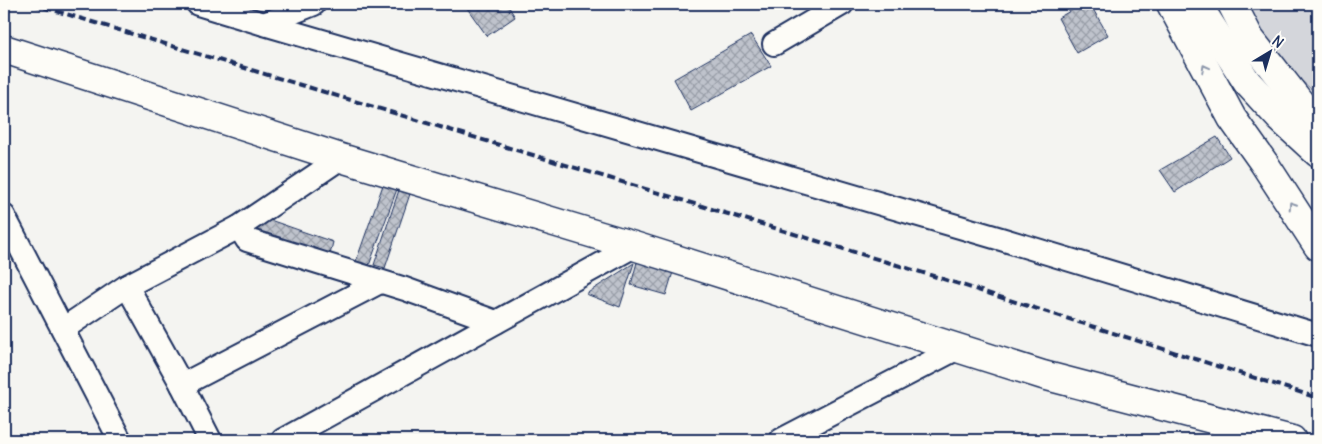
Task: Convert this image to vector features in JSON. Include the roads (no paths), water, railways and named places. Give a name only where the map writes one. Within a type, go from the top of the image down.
[{"type":"street","points":[[198,4],[982,233],[1318,335]]},
{"type":"street","points":[[264,24],[314,4]]},
{"type":"street","points":[[774,44],[842,4]]},
{"type":"street","points":[[1171,4],[1232,118],[1318,246]]},
{"type":"street","points":[[1199,4],[1206,18],[1248,82],[1280,118],[1318,154]]},
{"type":"street","points":[[1232,4],[1250,39],[1301,104],[1318,118]]},
{"type":"street","points":[[4,49],[340,158],[634,246],[1043,375],[1292,440]]},
{"type":"street","points":[[62,329],[126,286],[239,228],[340,158]]},
{"type":"street","points":[[4,216],[120,440]]},
{"type":"street","points":[[239,228],[247,240],[380,282],[496,322]]},
{"type":"street","points":[[283,440],[634,246]]},
{"type":"street","points":[[182,385],[380,282]]},
{"type":"street","points":[[126,286],[182,385],[210,440]]},
{"type":"street","points":[[781,440],[958,348]]},
{"type":"railway","points":[[33,4],[940,278],[1318,398]]}]
